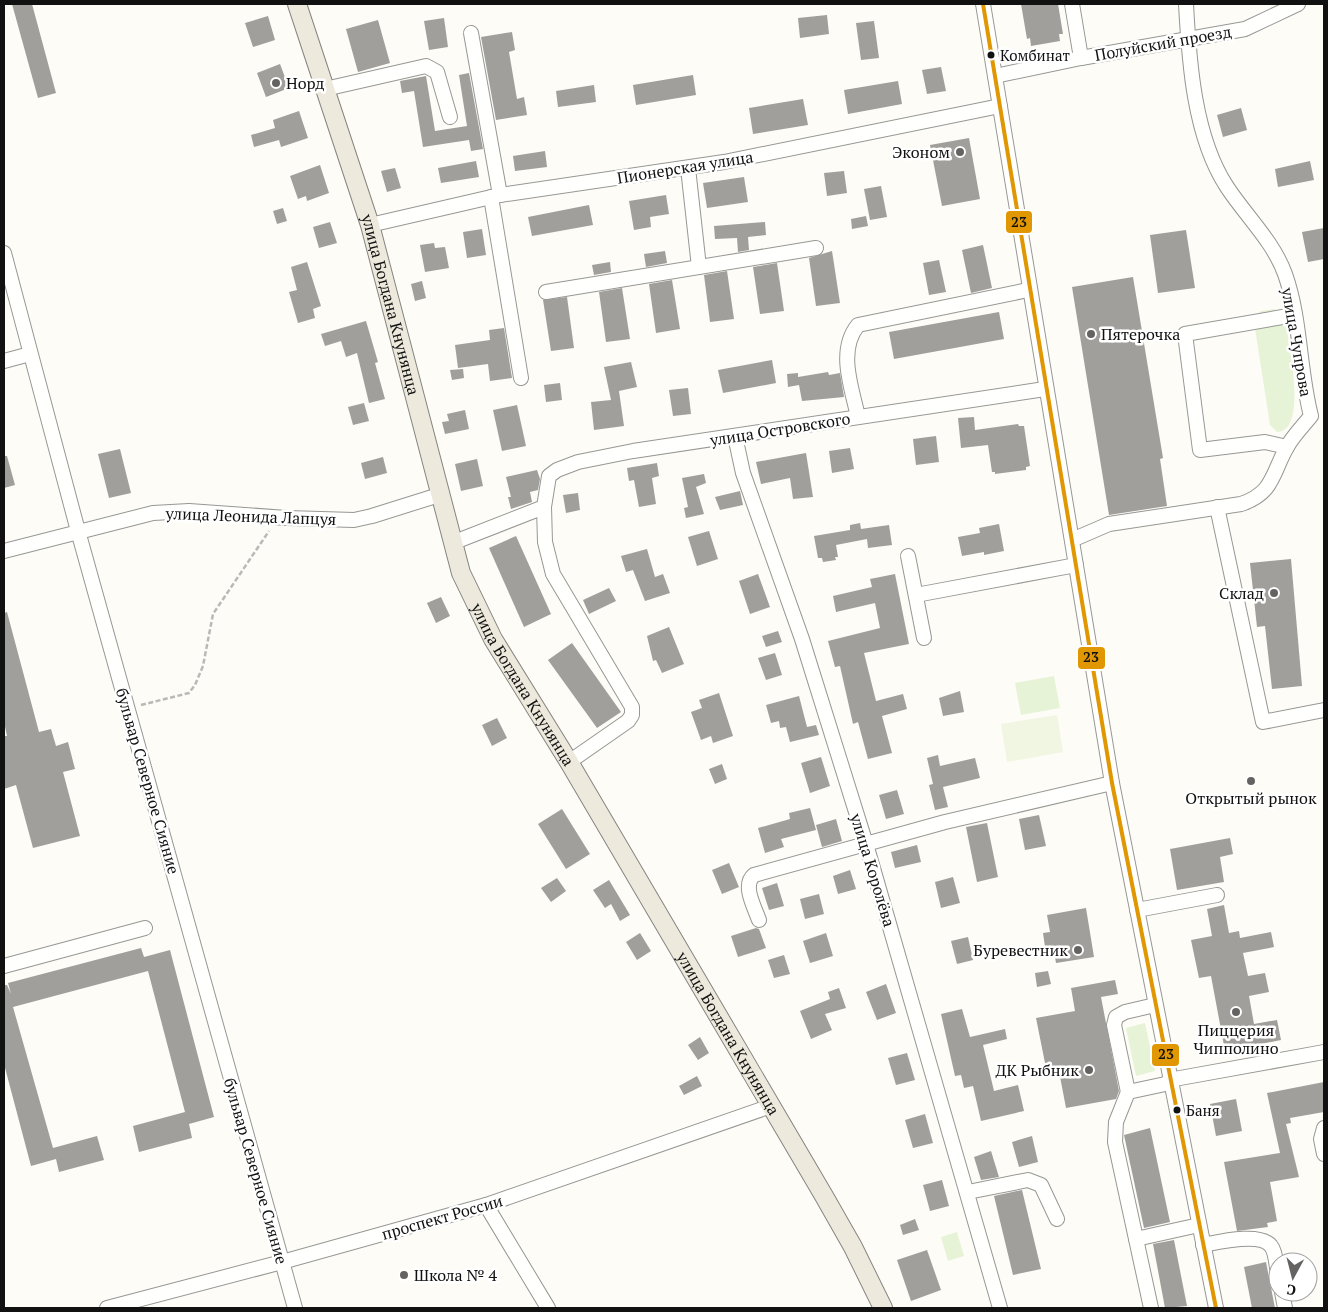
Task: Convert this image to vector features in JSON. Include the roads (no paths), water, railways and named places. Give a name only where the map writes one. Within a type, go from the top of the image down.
[{"type":"main road","name":"улица Богдана Кнунянца","points":[[297,4],[370,225],[452,543],[461,573],[480,616],[771,1106],[853,1247],[883,1308]]},
{"type":"street","points":[[983,4],[1028,290],[1112,783],[1216,1308]]},
{"type":"street","points":[[1072,4],[1081,58]]},
{"type":"street","name":"улица Чупрова","points":[[1072,540],[1109,524],[1241,504],[1261,495],[1276,473],[1287,446],[1311,416],[1291,294],[1279,259],[1226,185],[1210,151],[1188,54],[1186,4]]},
{"type":"street","name":"Полуйский проезд","points":[[995,76],[1245,28],[1298,4]]},
{"type":"street","points":[[471,33],[521,378]]},
{"type":"street","points":[[325,89],[426,66],[437,72],[450,117]]},
{"type":"street","name":"Пионерская улица","points":[[370,225],[496,196],[688,168],[1000,106]]},
{"type":"street","points":[[688,168],[699,267]]},
{"type":"street","points":[[546,292],[816,248]]},
{"type":"street","name":"бульвар Северное Сияние","points":[[4,253],[78,531],[295,1308]]},
{"type":"street","points":[[858,417],[846,356],[851,334],[858,325],[1028,290]]},
{"type":"street","points":[[1287,446],[1265,442],[1200,450],[1185,334],[1294,315]]},
{"type":"street","points":[[4,361],[30,354]]},
{"type":"street","name":"улица Островского","points":[[544,507],[550,476],[557,470],[578,462],[1045,389]]},
{"type":"street","points":[[1311,416],[1324,411]]},
{"type":"street","name":"улица Королёва","points":[[735,436],[743,474],[802,639],[866,844],[1000,1308]]},
{"type":"street","name":"улица Леонида Лапцуя","points":[[4,551],[153,513],[180,511],[354,520],[439,495]]},
{"type":"street","points":[[452,543],[544,507],[545,542],[553,574],[632,707],[632,715],[628,722],[568,762]]},
{"type":"street","points":[[1218,507],[1264,726],[1324,710]]},
{"type":"street","points":[[908,556],[924,638]]},
{"type":"street","points":[[916,595],[1076,565]]},
{"type":"street","points":[[759,920],[748,885],[750,878],[754,875],[945,822],[1112,783]]},
{"type":"street","points":[[1137,910],[1217,895]]},
{"type":"street","points":[[4,966],[145,928]]},
{"type":"street","points":[[1151,1308],[1115,1142],[1116,1122],[1128,1092],[1114,1025],[1116,1018],[1125,1012],[1155,1005]]},
{"type":"street","points":[[1128,1092],[1170,1081],[1324,1052]]},
{"type":"street","name":"проспект России","points":[[107,1308],[282,1262],[486,1205],[771,1106]]},
{"type":"street","points":[[1324,1128],[1321,1139],[1324,1154]]},
{"type":"street","points":[[968,1192],[1028,1180],[1041,1185],[1057,1219]]},
{"type":"street","points":[[486,1205],[548,1308]]},
{"type":"street","points":[[1136,1239],[1199,1225]]},
{"type":"street","points":[[1203,1245],[1236,1240],[1266,1241],[1274,1252]]},
{"type":"place","name":"Комбинат","points":[[991,55]]},
{"type":"place","name":"Норд","points":[[276,83]]},
{"type":"place","name":"Эконом","points":[[960,152]]},
{"type":"place","name":"Пятерочка","points":[[1091,334]]},
{"type":"place","name":"Склад","points":[[1274,593]]},
{"type":"place","name":"Открытый рынок","points":[[1251,781]]},
{"type":"place","name":"Буревестник","points":[[1078,950]]},
{"type":"place","name":"Пиццерия Чипполино","points":[[1236,1012]]},
{"type":"place","name":"ДК Рыбник","points":[[1089,1070]]},
{"type":"place","name":"Баня","points":[[1177,1110]]},
{"type":"place","name":"Школа № 4","points":[[404,1275]]}]
